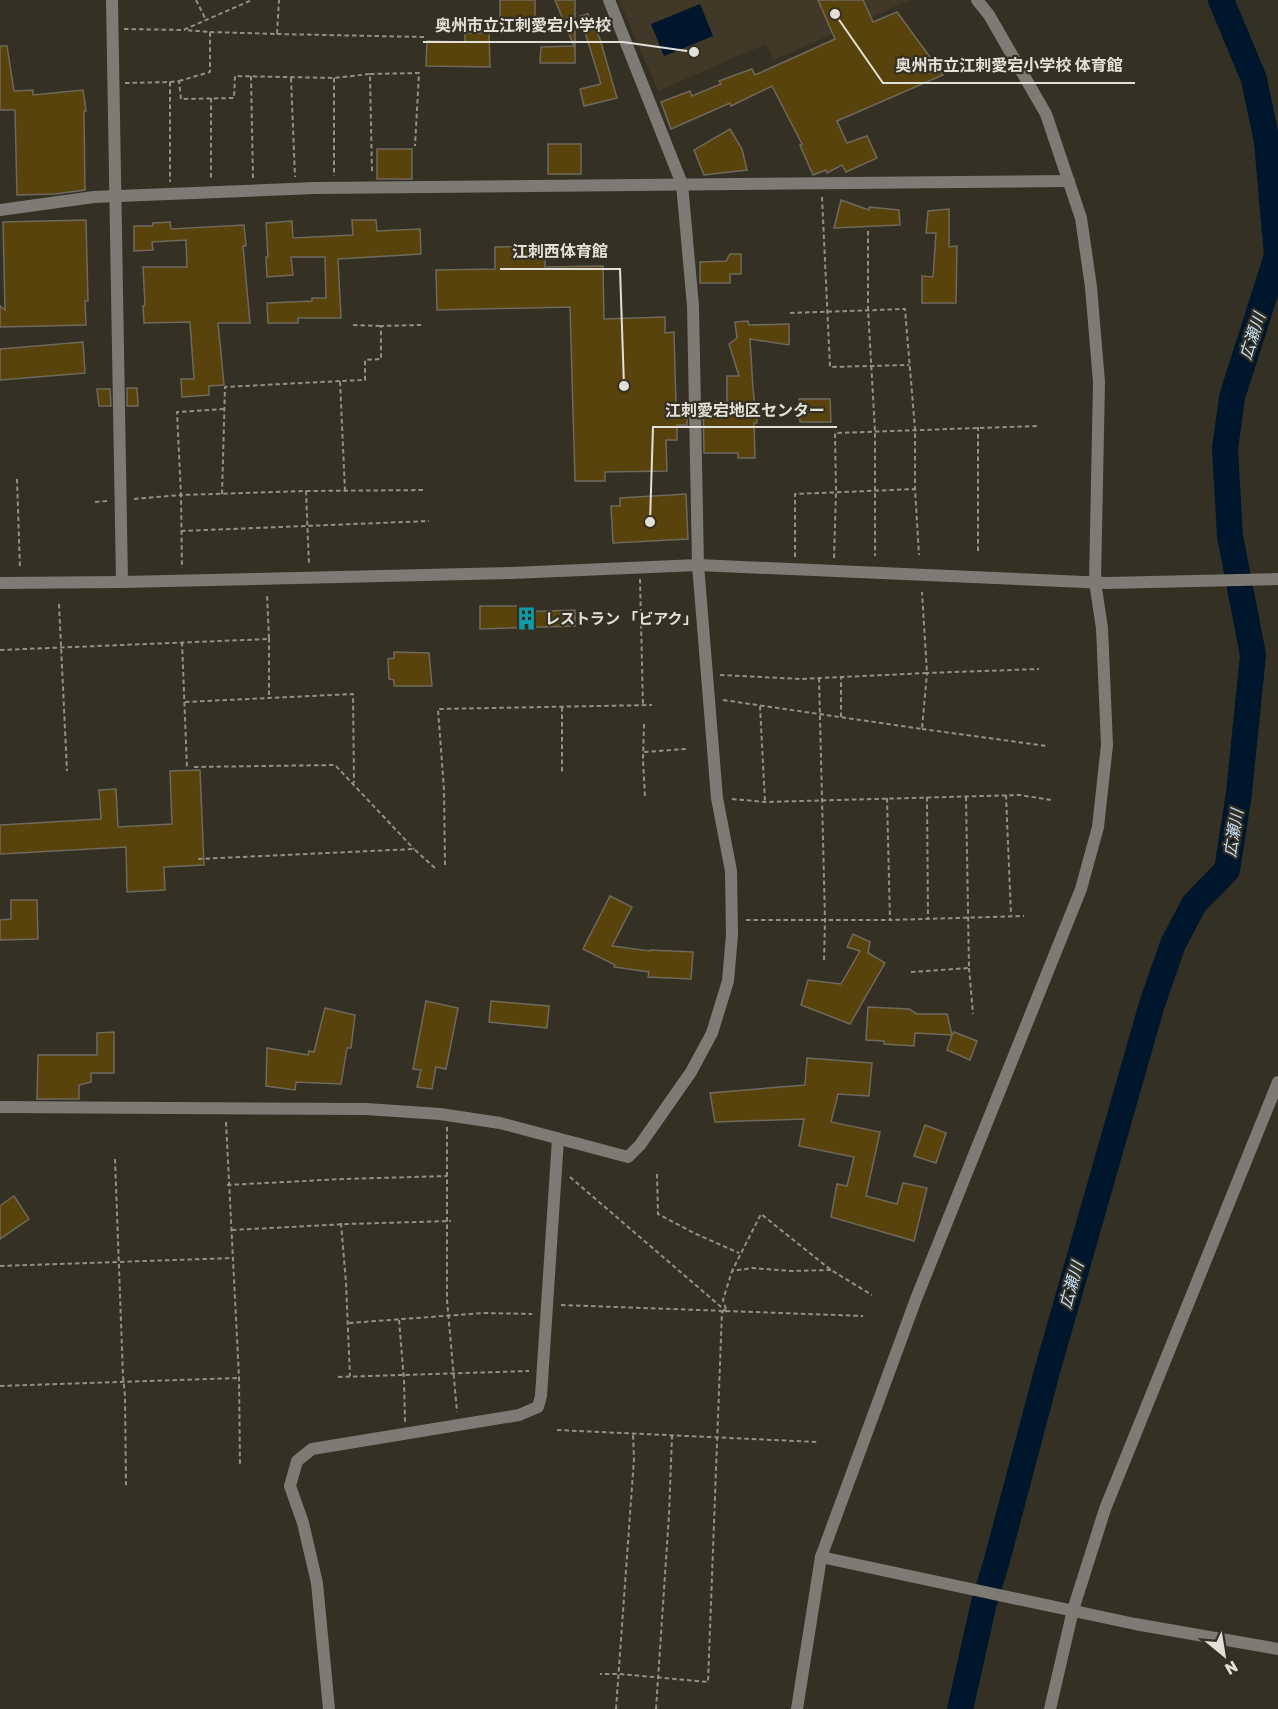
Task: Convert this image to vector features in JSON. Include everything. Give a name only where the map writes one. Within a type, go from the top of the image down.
[{"type":"street","points":[[112,0],[122,582]]},
{"type":"street","points":[[0,1107],[366,1109],[440,1114],[500,1123],[628,1157],[640,1145],[697,1064],[712,1033],[728,981],[732,920],[731,871],[717,798],[698,565],[693,306],[682,184],[609,0]]},
{"type":"street","points":[[797,1709],[821,1557],[916,1299],[1082,889],[1098,828],[1107,745],[1101,583],[1099,382],[1091,287],[1083,229],[1046,114],[989,15],[977,0]]},
{"type":"street","points":[[0,210],[94,196],[211,191],[372,187],[1069,181]]},
{"type":"street","points":[[0,583],[512,573],[698,565],[1101,583],[1278,579]]},
{"type":"street","points":[[1050,1709],[1073,1610],[1104,1509],[1278,1082]]},
{"type":"street","points":[[329,1709],[317,1583],[303,1523],[290,1486],[297,1461],[312,1449],[519,1415],[538,1407],[541,1396],[558,1139]]},
{"type":"street","points":[[821,1557],[1135,1624],[1278,1648]]},
{"type":"path","points":[[196,0],[206,20]]},
{"type":"path","points":[[183,30],[242,2],[252,0]]},
{"type":"path","points":[[277,34],[279,0]]},
{"type":"path","points":[[112,29],[424,37]]},
{"type":"path","points":[[113,84],[179,81],[210,72],[210,32]]},
{"type":"path","points":[[179,81],[182,99],[234,98],[235,76],[334,78],[369,74],[419,73],[415,146]]},
{"type":"path","points":[[369,74],[372,187]]},
{"type":"path","points":[[251,76],[253,190]]},
{"type":"path","points":[[291,77],[296,189]]},
{"type":"path","points":[[334,78],[334,188]]},
{"type":"path","points":[[170,82],[170,193]]},
{"type":"path","points":[[211,98],[211,191]]},
{"type":"path","points":[[822,197],[830,368],[910,365]]},
{"type":"path","points":[[868,231],[868,309],[875,431],[875,556]]},
{"type":"path","points":[[790,313],[906,309],[915,429],[915,489],[919,555]]},
{"type":"path","points":[[353,325],[421,325]]},
{"type":"path","points":[[222,494],[225,387],[365,380],[365,360],[381,359],[381,326]]},
{"type":"path","points":[[340,381],[345,491]]},
{"type":"path","points":[[183,573],[177,412],[224,409]]},
{"type":"path","points":[[834,558],[835,433],[1037,426]]},
{"type":"path","points":[[978,427],[978,552]]},
{"type":"path","points":[[17,479],[20,583]]},
{"type":"path","points":[[795,559],[795,494],[915,489]]},
{"type":"path","points":[[127,499],[306,491],[426,490]]},
{"type":"path","points":[[306,491],[309,568]]},
{"type":"path","points":[[95,502],[116,500]]},
{"type":"path","points":[[182,531],[429,521]]},
{"type":"path","points":[[640,577],[643,706]]},
{"type":"path","points":[[922,592],[927,673],[922,729]]},
{"type":"path","points":[[0,650],[269,639],[267,595]]},
{"type":"path","points":[[59,604],[67,771]]},
{"type":"path","points":[[269,632],[269,699]]},
{"type":"path","points":[[182,641],[187,768]]},
{"type":"path","points":[[707,675],[819,678],[1039,669]]},
{"type":"path","points":[[841,677],[841,717]]},
{"type":"path","points":[[819,678],[824,801],[824,962]]},
{"type":"path","points":[[184,702],[353,694],[354,783]]},
{"type":"path","points":[[709,697],[820,715],[1047,746]]},
{"type":"path","points":[[445,866],[444,790],[438,709],[652,705]]},
{"type":"path","points":[[760,706],[765,802]]},
{"type":"path","points":[[562,707],[562,774]]},
{"type":"path","points":[[645,723],[645,797]]},
{"type":"path","points":[[644,752],[686,749]]},
{"type":"path","points":[[194,767],[335,765],[414,849],[437,870]]},
{"type":"path","points":[[1006,795],[1011,916]]},
{"type":"path","points":[[717,798],[765,802],[1020,795],[1051,800]]},
{"type":"path","points":[[966,796],[969,968],[973,1014]]},
{"type":"path","points":[[927,797],[928,919]]},
{"type":"path","points":[[887,798],[890,920]]},
{"type":"path","points":[[198,859],[414,849]]},
{"type":"path","points":[[732,920],[890,920],[1024,916]]},
{"type":"path","points":[[911,972],[969,968]]},
{"type":"path","points":[[226,1116],[239,1377],[240,1467]]},
{"type":"path","points":[[447,1124],[447,1300],[458,1422]]},
{"type":"path","points":[[115,1159],[125,1396],[126,1485]]},
{"type":"path","points":[[657,1174],[658,1214],[696,1234],[739,1252]]},
{"type":"path","points":[[227,1185],[447,1176]]},
{"type":"path","points":[[570,1177],[727,1312]]},
{"type":"path","points":[[727,1312],[723,1300],[732,1271],[761,1214],[831,1270],[872,1295]]},
{"type":"path","points":[[231,1230],[451,1221]]},
{"type":"path","points":[[341,1223],[350,1376]]},
{"type":"path","points":[[0,1266],[232,1258]]},
{"type":"path","points":[[732,1271],[752,1268],[791,1271],[831,1270]]},
{"type":"path","points":[[558,1305],[863,1316]]},
{"type":"path","points":[[600,1674],[708,1682],[722,1311]]},
{"type":"path","points":[[350,1323],[484,1313],[539,1314]]},
{"type":"path","points":[[399,1320],[405,1428]]},
{"type":"path","points":[[338,1377],[531,1371]]},
{"type":"path","points":[[0,1386],[237,1378]]},
{"type":"path","points":[[557,1430],[817,1442]]},
{"type":"path","points":[[616,1709],[633,1434]]},
{"type":"path","points":[[656,1709],[672,1436]]},
{"type":"shaded area","points":[[619,0],[910,0],[774,60],[766,44],[658,91]]},
{"type":"water","points":[[700,4],[713,36],[664,56],[651,24]]},
{"type":"building","points":[[500,0],[535,0],[535,21],[500,21]]},
{"type":"building","points":[[555,0],[575,0],[575,63],[540,63],[541,47],[574,46]]},
{"type":"building","points":[[818,0],[863,0],[873,22],[897,12],[943,75],[837,121],[847,143],[867,136],[877,158],[846,172],[842,165],[827,173],[826,170],[813,175],[800,145],[802,144],[772,86],[731,106],[730,103],[671,129],[661,102],[690,91],[692,96],[721,84],[719,81],[752,69],[755,75],[835,39]]},
{"type":"building","points":[[588,14],[600,39],[617,98],[584,106],[580,89],[601,84],[580,16]]},
{"type":"building","points":[[465,33],[489,33],[490,67],[426,66],[427,41],[465,42]]},
{"type":"building","points":[[0,46],[7,46],[14,91],[33,90],[33,95],[83,90],[86,111],[84,111],[85,190],[17,195],[15,110],[0,110]]},
{"type":"building","points":[[730,129],[742,149],[747,170],[704,175],[694,150]]},
{"type":"building","points":[[548,144],[581,144],[581,174],[548,174]]},
{"type":"building","points":[[377,149],[412,149],[412,179],[377,179]]},
{"type":"building","points":[[841,200],[869,210],[869,207],[899,210],[900,225],[834,228]]},
{"type":"building","points":[[949,209],[949,247],[957,246],[956,303],[922,303],[922,276],[933,277],[936,233],[926,233],[928,211]]},
{"type":"building","points":[[86,220],[88,301],[85,301],[86,325],[0,327],[0,306],[5,310],[3,222]]},
{"type":"building","points":[[352,220],[376,220],[377,231],[420,229],[421,254],[338,259],[341,318],[298,318],[298,323],[268,323],[267,303],[312,301],[312,298],[326,298],[325,257],[291,257],[293,275],[267,277],[266,223],[292,221],[293,238],[353,235]]},
{"type":"building","points":[[170,222],[171,229],[244,225],[246,246],[243,246],[250,323],[218,323],[224,385],[209,386],[209,395],[182,397],[181,379],[194,379],[190,322],[144,323],[143,267],[187,267],[186,240],[152,242],[153,250],[134,251],[134,226],[153,226],[153,223]]},
{"type":"building","points":[[545,246],[545,267],[603,266],[604,319],[665,317],[665,333],[674,332],[676,404],[687,404],[687,425],[677,425],[677,440],[666,440],[667,471],[605,472],[605,481],[575,481],[570,307],[437,310],[436,270],[495,269],[495,247]]},
{"type":"building","points":[[730,254],[741,254],[741,274],[730,274],[730,283],[700,283],[700,262],[726,261]]},
{"type":"building","points":[[748,321],[749,325],[789,324],[789,345],[750,339],[757,423],[754,423],[755,458],[738,458],[738,453],[704,453],[703,403],[727,402],[727,376],[739,376],[729,344],[737,338],[735,322]]},
{"type":"building","points":[[83,342],[85,373],[0,380],[0,349]]},
{"type":"building","points":[[127,388],[137,388],[138,406],[127,406]]},
{"type":"building","points":[[97,389],[110,389],[111,406],[99,406]]},
{"type":"building","points":[[799,399],[830,399],[831,422],[800,422]]},
{"type":"building","points":[[686,494],[688,539],[613,543],[611,506],[620,506],[620,498]]},
{"type":"building","name":"レストラン 「ビアク」","points":[[480,606],[518,606],[518,612],[575,610],[575,626],[480,629]]},
{"type":"building","points":[[394,652],[429,653],[432,686],[394,686],[394,680],[389,679],[388,659],[394,658]]},
{"type":"building","points":[[200,770],[204,865],[164,867],[165,890],[127,892],[126,847],[0,854],[0,825],[101,819],[99,790],[116,789],[118,827],[172,824],[170,771]]},
{"type":"building","points":[[610,896],[632,907],[612,946],[650,951],[693,952],[691,979],[648,977],[649,972],[614,967],[615,965],[583,949]]},
{"type":"building","points":[[11,900],[37,900],[38,939],[0,940],[0,920],[11,919]]},
{"type":"building","points":[[853,934],[870,942],[868,953],[885,963],[850,1024],[801,1005],[808,980],[841,984],[860,951],[847,947]]},
{"type":"building","points":[[426,1001],[458,1008],[446,1069],[436,1067],[432,1089],[417,1087],[421,1070],[413,1069]]},
{"type":"building","points":[[491,1001],[549,1006],[547,1028],[489,1022]]},
{"type":"building","points":[[868,1007],[909,1009],[917,1014],[947,1014],[952,1035],[915,1033],[914,1046],[866,1040]]},
{"type":"building","points":[[325,1008],[355,1015],[351,1048],[347,1048],[341,1084],[296,1082],[295,1090],[266,1086],[267,1048],[308,1055],[309,1051],[314,1052]]},
{"type":"building","points":[[114,1032],[114,1073],[91,1073],[91,1082],[79,1085],[79,1099],[37,1099],[38,1055],[97,1055],[97,1033]]},
{"type":"building","points":[[954,1032],[977,1041],[970,1060],[947,1050]]},
{"type":"building","points":[[807,1058],[872,1063],[869,1096],[838,1094],[831,1122],[880,1132],[866,1196],[897,1204],[903,1183],[927,1188],[914,1241],[831,1217],[837,1184],[847,1186],[854,1157],[799,1146],[804,1119],[715,1122],[710,1093],[805,1085]]},
{"type":"building","points":[[925,1125],[946,1133],[936,1163],[914,1156]]},
{"type":"building","points":[[14,1196],[29,1219],[0,1239],[0,1206]]},
{"type":"waterway","name":"広瀬川","points":[[960,1709],[984,1603],[1048,1368],[1152,1004],[1173,944],[1194,904],[1227,870],[1239,793],[1253,655],[1230,536],[1225,449],[1232,397],[1277,256],[1267,142],[1254,79],[1221,0]]},
{"type":"place","name":"奥州市立江刺愛宕小学校 体育館","points":[[835,14]]},
{"type":"place","name":"奥州市立江刺愛宕小学校","points":[[694,52]]},
{"type":"place","name":"江刺西体育館","points":[[624,386]]},
{"type":"place","name":"江刺愛宕地区センター","points":[[650,522]]},
{"type":"place","name":"レストラン 「ビアク」","points":[[527,619]]}]
